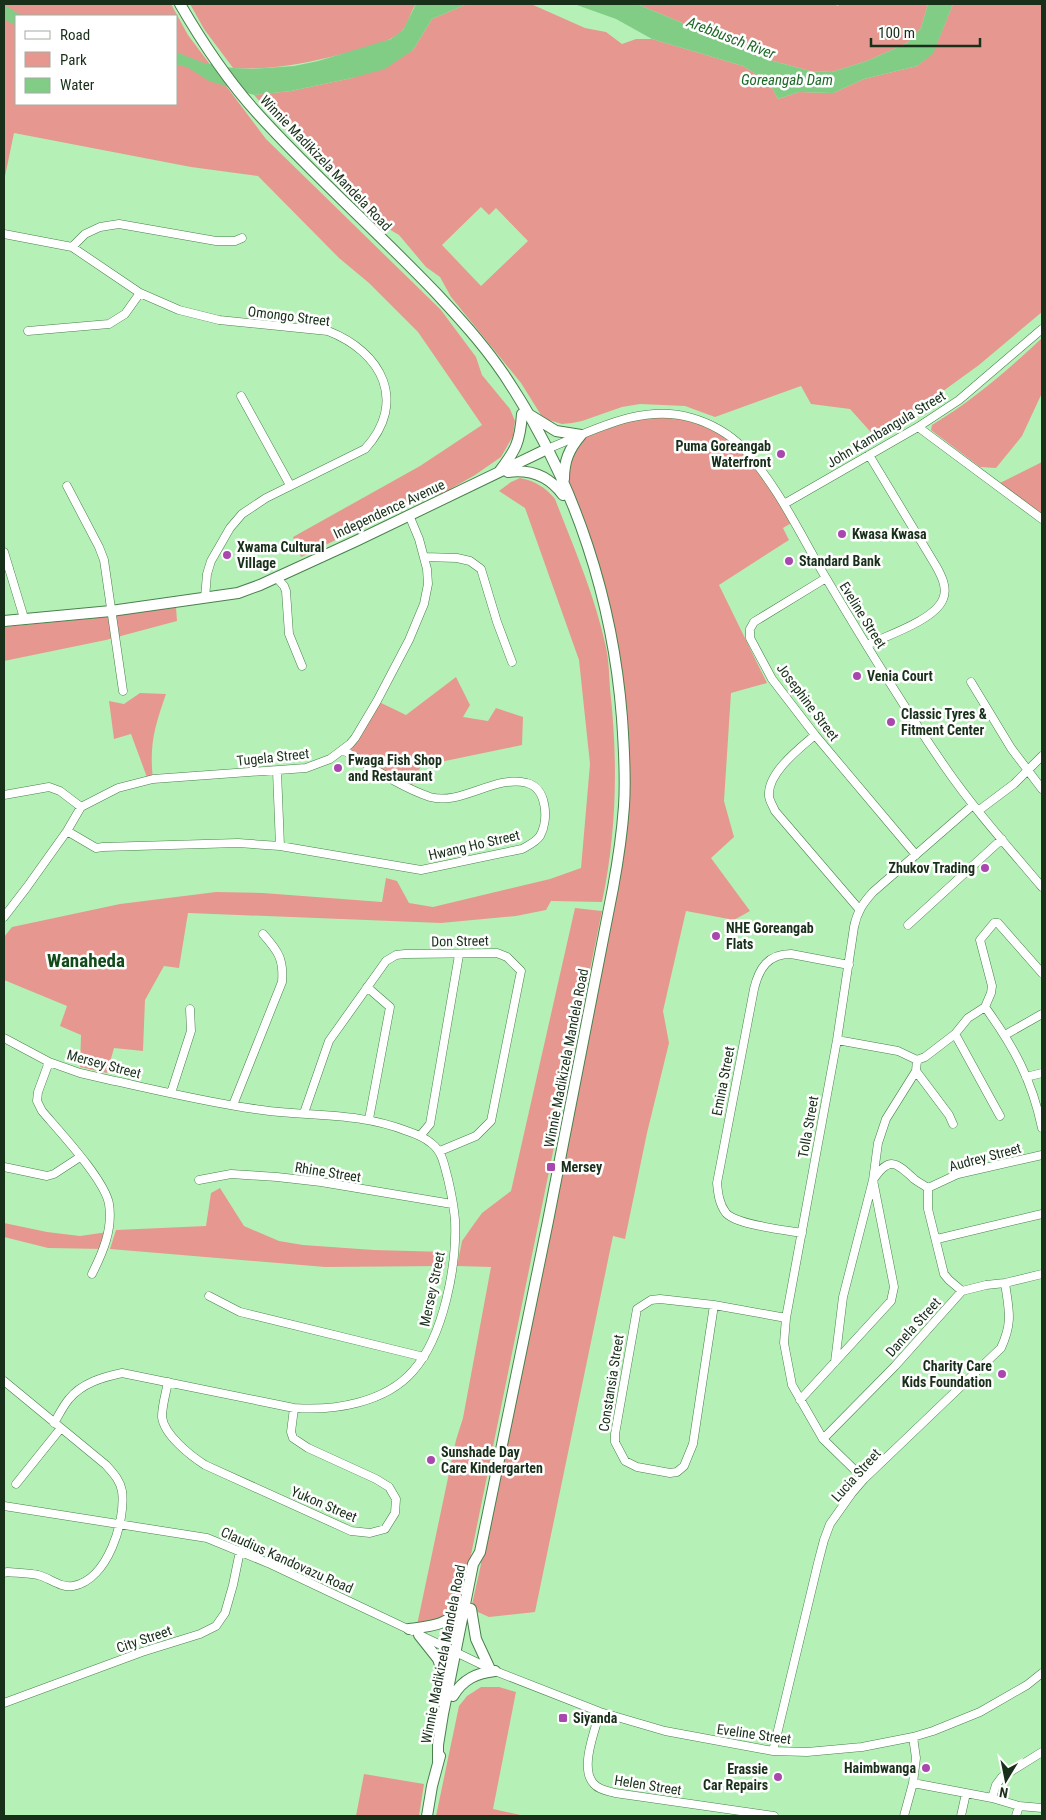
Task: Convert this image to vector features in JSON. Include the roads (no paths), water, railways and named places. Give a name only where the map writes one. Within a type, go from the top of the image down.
[{"type":"main road","name":"Winnie Madikizela Mandela Road","points":[[180,4],[210,52],[249,103],[310,169],[436,293],[468,330],[478,348],[525,414],[564,490],[584,552],[593,566],[606,611],[617,669],[625,772],[621,835],[608,921],[480,1552],[481,1564],[468,1608],[458,1654],[441,1753],[427,1816]]},
{"type":"main road","points":[[497,474],[514,452],[525,414],[556,431],[581,435]]},
{"type":"main road","points":[[564,490],[566,459],[571,447],[581,435]]},
{"type":"main road","name":"Independence Avenue","points":[[4,621],[111,611],[238,593],[545,451]]},
{"type":"main road","points":[[497,474],[516,471],[536,474],[564,490]]},
{"type":"main road","points":[[409,1630],[440,1624],[468,1608],[476,1639],[492,1669],[470,1678],[451,1692],[438,1659],[418,1635]]},
{"type":"street","points":[[72,247],[85,234],[100,227],[119,224],[216,241],[235,241],[242,238]]},
{"type":"street","name":"Omongo Street","points":[[4,234],[72,247],[140,293],[179,310],[207,317],[256,324],[328,331],[355,344],[368,356],[383,381],[386,391],[386,406],[384,419],[375,438],[364,449],[254,505],[234,522],[211,561],[207,574],[204,598]]},
{"type":"street","points":[[28,331],[109,324],[126,314],[140,293]]},
{"type":"street","name":"John Kambangula Street","points":[[784,504],[918,427],[959,400],[1042,329]]},
{"type":"street","points":[[241,396],[290,486]]},
{"type":"street","name":"Eveline Street","points":[[545,451],[618,420],[649,414],[672,414],[691,418],[724,433],[742,447],[770,481],[826,578],[939,759],[976,808],[1042,887]]},
{"type":"street","points":[[918,427],[1042,519]]},
{"type":"street","points":[[867,645],[922,619],[936,610],[944,599],[942,578],[936,566],[869,455]]},
{"type":"street","points":[[67,486],[102,554],[123,692]]},
{"type":"street","name":"Tugela Street","points":[[81,807],[118,788],[153,779],[277,771],[314,766],[330,759],[343,750],[355,738],[377,701],[417,622],[424,604],[428,584],[424,558],[409,515]]},
{"type":"street","points":[[4,552],[24,618]]},
{"type":"street","points":[[424,558],[457,558],[470,561],[481,569],[497,622],[512,662]]},
{"type":"street","points":[[276,577],[284,586],[286,592],[289,634],[302,666]]},
{"type":"street","name":"Josephine Street","points":[[826,578],[754,622],[750,629],[750,638],[772,679],[815,735],[916,855]]},
{"type":"street","points":[[971,682],[1011,748],[1042,789]]},
{"type":"street","points":[[815,735],[780,768],[772,780],[769,796],[775,811],[859,909]]},
{"type":"street","name":"Hwang Ho Street","points":[[67,831],[96,848],[103,846],[238,843],[280,846],[421,870],[522,848],[532,844],[540,837],[544,821],[544,803],[534,786],[527,783],[506,782],[451,797],[430,797],[392,779],[343,750]]},
{"type":"street","name":"Tolla Street","points":[[864,1479],[824,1439],[800,1400],[792,1385],[784,1343],[786,1318],[837,1040],[854,927],[859,909],[873,892],[976,808],[1014,784],[1042,756]]},
{"type":"street","points":[[277,771],[280,846]]},
{"type":"street","points":[[4,795],[49,787],[60,791],[81,807],[67,831],[4,916]]},
{"type":"street","points":[[908,925],[1002,839]]},
{"type":"street","points":[[837,1040],[893,1050],[917,1060],[926,1056],[955,1034],[968,1018],[986,1007],[992,986],[980,940],[994,923],[998,923],[1042,973]]},
{"type":"street","points":[[233,1105],[282,982],[283,969],[280,957],[262,934]]},
{"type":"street","name":"Don Street","points":[[304,1113],[329,1042],[386,961],[396,955],[497,953],[507,957],[520,972],[491,1121],[476,1136],[440,1151]]},
{"type":"street","name":"Emina Street","points":[[802,1233],[736,1220],[727,1214],[720,1202],[717,1183],[757,976],[771,958],[783,954],[849,965]]},
{"type":"street","points":[[420,1136],[430,1124],[434,1107],[459,955]]},
{"type":"street","points":[[367,987],[390,1007],[369,1119]]},
{"type":"street","points":[[986,1007],[1006,1035],[1026,1077],[1035,1097],[1042,1128]]},
{"type":"street","points":[[171,1093],[191,1031],[190,1009]]},
{"type":"street","points":[[1006,1035],[1042,1014]]},
{"type":"street","points":[[955,1034],[1000,1116]]},
{"type":"street","name":"Mersey Street","points":[[4,1038],[49,1062],[80,1073],[171,1093],[263,1110],[369,1119],[420,1136],[430,1141],[440,1151],[452,1204],[455,1234],[451,1274],[444,1306],[433,1340],[424,1357],[412,1372],[394,1387],[378,1396],[364,1401],[341,1405],[294,1408],[122,1373],[103,1377],[89,1384],[70,1398],[54,1422]]},
{"type":"street","points":[[835,1362],[843,1297],[873,1180],[878,1143],[886,1119],[916,1071],[917,1060]]},
{"type":"street","points":[[49,1062],[38,1092],[37,1101],[42,1111],[102,1186],[109,1206],[108,1232],[104,1248],[92,1274]]},
{"type":"street","points":[[916,1071],[949,1115],[953,1124]]},
{"type":"street","points":[[1026,1077],[1042,1073]]},
{"type":"street","name":"Audrey Street","points":[[928,1188],[958,1174],[1042,1155]]},
{"type":"street","points":[[4,1167],[47,1176],[54,1174],[80,1157]]},
{"type":"street","points":[[800,1400],[891,1300],[894,1287],[873,1180],[881,1168],[895,1164],[904,1168],[916,1180],[928,1188],[928,1208],[944,1274],[962,1291],[1042,1274]]},
{"type":"street","name":"Rhine Street","points":[[200,1180],[231,1174],[278,1177],[321,1182],[452,1204]]},
{"type":"street","points":[[936,1239],[1042,1214]]},
{"type":"street","name":"Lucia Street","points":[[773,1752],[824,1540],[830,1524],[864,1479],[1001,1348],[1008,1333],[1010,1318],[1005,1283]]},
{"type":"street","name":"Danela Street","points":[[824,1439],[895,1366],[962,1291]]},
{"type":"street","points":[[209,1296],[240,1312],[424,1357]]},
{"type":"street","name":"Constansia Street","points":[[714,1305],[693,1444],[684,1466],[677,1472],[670,1473],[637,1467],[625,1461],[615,1442],[615,1434],[637,1309],[651,1300],[714,1305],[786,1318]]},
{"type":"street","name":"Yukon Street","points":[[168,1382],[162,1418],[165,1427],[180,1445],[196,1459],[205,1465],[351,1531],[370,1533],[385,1529],[396,1513],[396,1499],[389,1487],[376,1479],[308,1448],[293,1438],[291,1432],[294,1408]]},
{"type":"street","points":[[4,1393],[7,1383],[106,1465],[119,1481],[122,1490],[120,1523],[106,1560],[88,1580],[75,1586],[63,1586],[38,1575],[4,1573]]},
{"type":"street","points":[[16,1484],[61,1428]]},
{"type":"street","name":"Claudius Kandovazu Road","points":[[4,1506],[207,1538],[240,1551],[458,1654]]},
{"type":"street","name":"City Street","points":[[4,1703],[142,1652],[200,1634],[216,1626],[225,1613],[240,1551]]},
{"type":"street","name":"Eveline Street","points":[[458,1654],[600,1712],[665,1731],[773,1752],[808,1752],[862,1747],[913,1737],[980,1712],[1019,1690],[1042,1673]]},
{"type":"street","name":"Helen Street","points":[[600,1712],[587,1765],[593,1784],[600,1789],[615,1793],[774,1816]]},
{"type":"street","points":[[904,1816],[914,1783],[916,1758],[913,1737]]},
{"type":"street","points":[[992,1798],[996,1785],[1002,1777],[1042,1752]]},
{"type":"street","points":[[914,1783],[992,1798],[1019,1806],[1042,1808]]},
{"type":"street","points":[[961,1816],[966,1793]]},
{"type":"street","points":[[1016,1816],[1019,1806]]},
{"type":"water","points":[[416,4],[467,4],[432,19],[413,50],[385,69],[291,91],[254,95],[209,81],[187,67],[178,65],[178,53],[204,63],[233,68],[252,69],[294,66],[318,61],[391,39],[403,30]]},
{"type":"water","name":"Goreangab Dam","points":[[574,4],[637,4],[773,61],[810,71],[832,72],[867,61],[907,43],[921,28],[928,4],[953,4],[933,54],[917,66],[864,79],[833,93],[799,92],[778,99],[769,82],[743,66],[652,39],[616,19]]},
{"type":"waterway","name":"Arebbusch River","points":[[4,12],[15,18]]},
{"type":"place","name":"Puma Goreangab Waterfront","points":[[781,454]]},
{"type":"place","name":"Kwasa Kwasa","points":[[842,534]]},
{"type":"place","name":"Xwama Cultural Village","points":[[227,555]]},
{"type":"place","name":"Standard Bank","points":[[789,561]]},
{"type":"place","name":"Venia Court","points":[[857,676]]},
{"type":"place","name":"Classic Tyres & Fitment Center","points":[[891,722]]},
{"type":"place","name":"Fwaga Fish Shop and Restaurant","points":[[338,768]]},
{"type":"place","name":"Zhukov Trading","points":[[985,868]]},
{"type":"place","name":"NHE Goreangab Flats","points":[[716,936]]},
{"type":"place","name":"Mersey","points":[[551,1167]]},
{"type":"place","name":"Charity Care Kids Foundation","points":[[1002,1374]]},
{"type":"place","name":"Sunshade Day Care Kindergarten","points":[[431,1460]]},
{"type":"place","name":"Siyanda","points":[[563,1718]]},
{"type":"place","name":"Haimbwanga","points":[[926,1768]]},
{"type":"place","name":"Erassie Car Repairs","points":[[778,1777]]},
{"type":"district","name":"Wanaheda","points":[[86,960]]}]
